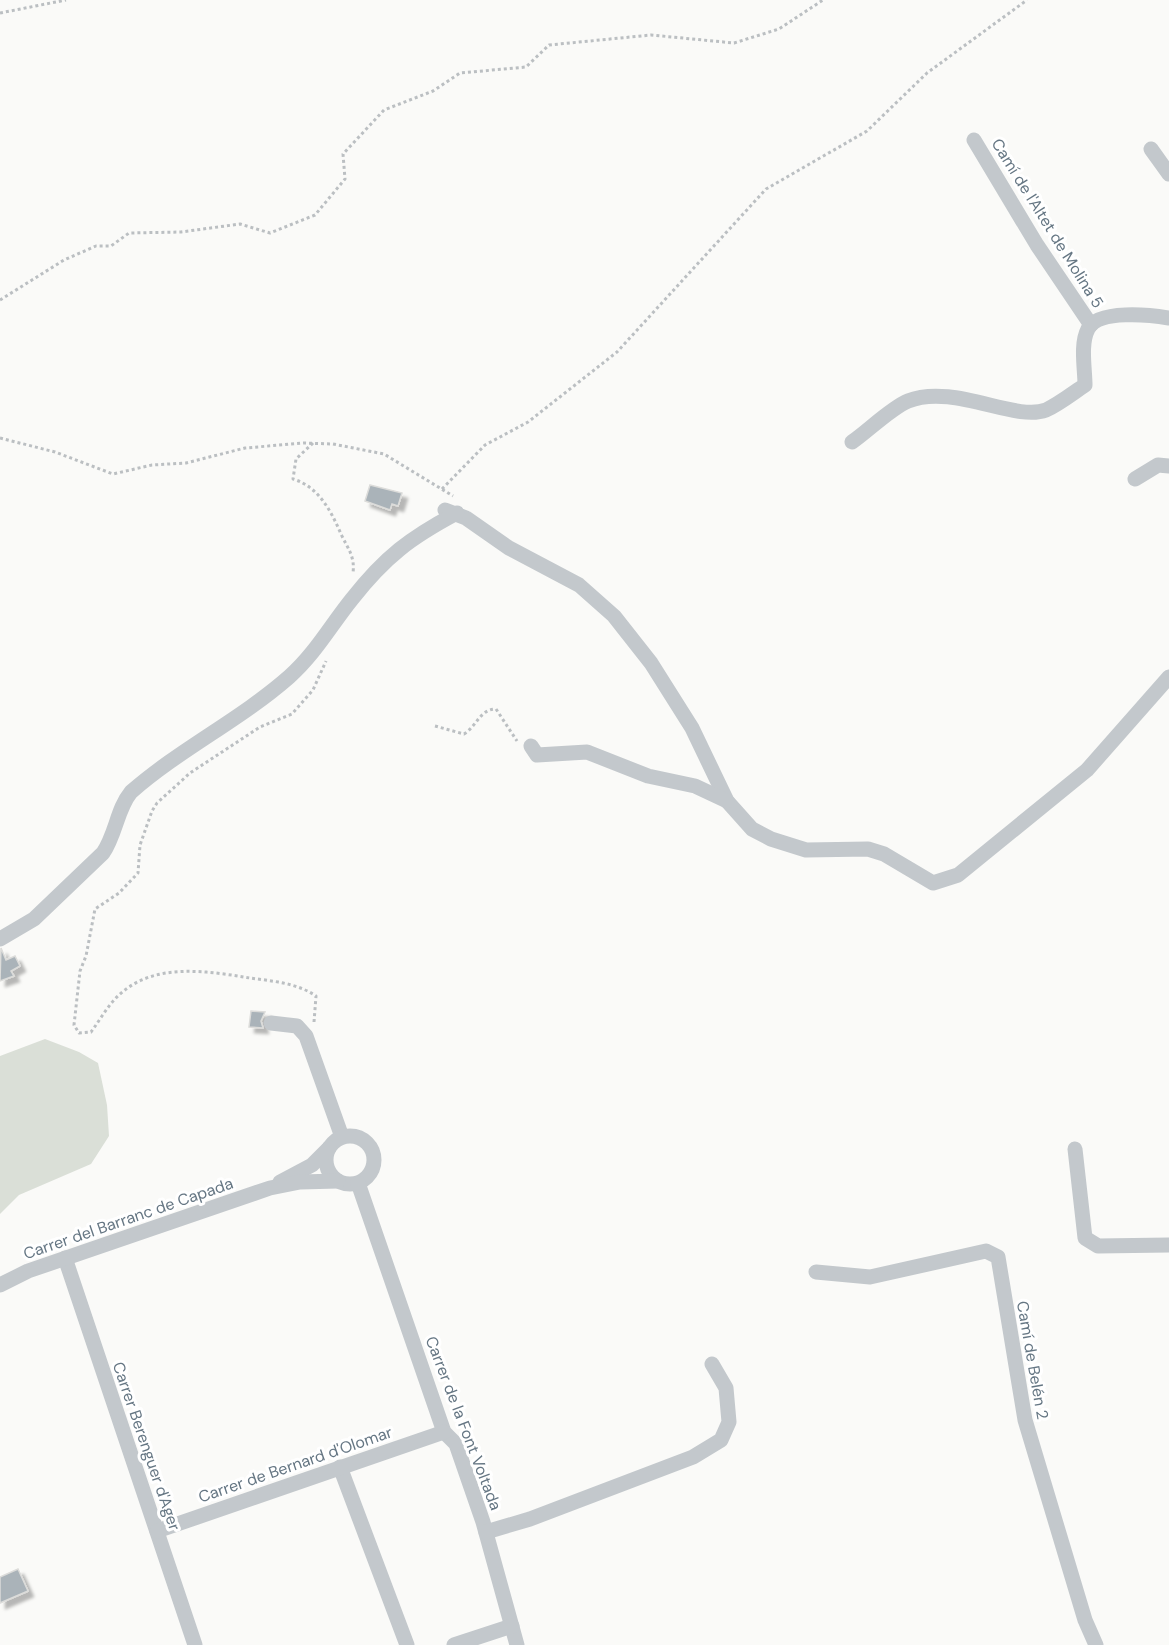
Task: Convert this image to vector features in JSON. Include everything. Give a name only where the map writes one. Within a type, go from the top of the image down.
[{"type":"street","name":"Camí de l'Altet de Molina 5","points":[[974,140],[1037,245],[1091,325]]},
{"type":"street","points":[[1151,149],[1169,174]]},
{"type":"street","points":[[852,442],[908,401],[936,395],[974,400],[1021,411],[1044,411],[1085,385],[1084,353],[1087,330],[1091,325],[1116,316],[1140,313],[1169,318]]},
{"type":"street","points":[[1135,479],[1158,465],[1169,466]]},
{"type":"street","points":[[0,939],[34,919],[103,853],[110,843],[123,806],[131,792],[288,677],[325,638],[352,598],[405,543],[456,514],[509,548],[579,585],[614,616],[651,663],[692,728],[727,801],[752,829],[771,839],[806,850],[868,849],[884,854],[933,883],[958,875],[1088,770],[1169,677]]},
{"type":"street","points":[[534,750],[587,752],[648,776],[695,786],[727,801]]},
{"type":"street","points":[[271,1023],[297,1026],[306,1036],[342,1137]]},
{"type":"street","points":[[342,1137],[359,1137],[371,1148],[374,1165],[365,1179],[358,1183],[339,1181],[328,1170],[326,1162],[329,1147],[342,1137]]},
{"type":"street","name":"Carrer del Barranc de Capada","points":[[270,1188],[312,1165],[329,1147]]},
{"type":"street","points":[[1075,1149],[1085,1238],[1098,1246],[1169,1245]]},
{"type":"street","name":"Carrer del Barranc de Capada","points":[[0,1285],[28,1271],[64,1258],[270,1188],[300,1182],[339,1181]]},
{"type":"street","name":"Carrer de la Font Voltada","points":[[358,1183],[444,1432],[456,1444],[486,1532],[518,1645]]},
{"type":"street","name":"Camí de Belén 2","points":[[816,1272],[860,1278],[986,1251],[998,1257],[1024,1420],[1084,1620],[1096,1645]]},
{"type":"street","name":"Carrer Berenguer d'Ager","points":[[64,1258],[195,1645]]},
{"type":"street","points":[[486,1532],[530,1519],[693,1456],[721,1440],[729,1422],[726,1388],[712,1364]]},
{"type":"street","name":"Carrer de Bernard d'Olomar","points":[[157,1531],[444,1432]]},
{"type":"street","points":[[340,1467],[406,1645]]},
{"type":"street","points":[[454,1645],[512,1626]]},
{"type":"path","points":[[0,13],[66,0]]},
{"type":"path","points":[[0,300],[64,260],[96,246],[111,246],[129,233],[181,232],[240,224],[270,233],[315,215],[345,179],[343,154],[384,110],[433,91],[460,73],[526,67],[549,45],[651,35],[734,43],[779,29],[823,0]]},
{"type":"path","points":[[442,489],[485,444],[528,422],[617,352],[766,189],[867,131],[927,73],[1027,0]]},
{"type":"path","points":[[0,438],[55,452],[113,474],[152,465],[186,463],[245,448],[313,443],[333,444],[384,454],[457,498],[456,514]]},
{"type":"path","points":[[313,443],[296,459],[293,479],[311,489],[334,516],[353,554],[352,598]]},
{"type":"path","points":[[306,1036],[314,1028],[316,996],[294,986],[202,970],[161,973],[147,978],[119,995],[91,1032],[79,1033],[74,1025],[80,971],[96,909],[119,893],[138,873],[140,845],[152,811],[190,773],[260,727],[292,714],[313,690],[326,660]]},
{"type":"path","points":[[435,726],[464,734],[472,729],[488,709],[496,709],[519,745],[528,754],[534,750]]},
{"type":"shaded area","points":[[45,1039],[79,1052],[98,1063],[107,1105],[109,1136],[91,1164],[19,1195],[0,1214],[0,1056]]},
{"type":"building","points":[[370,485],[402,493],[398,506],[392,504],[390,510],[365,501]]},
{"type":"building","points":[[1,948],[6,960],[15,956],[20,966],[11,971],[14,976],[0,981]]},
{"type":"building","points":[[251,1011],[265,1012],[261,1021],[263,1028],[249,1027]]},
{"type":"building","points":[[18,1569],[28,1591],[0,1603],[0,1577]]}]
